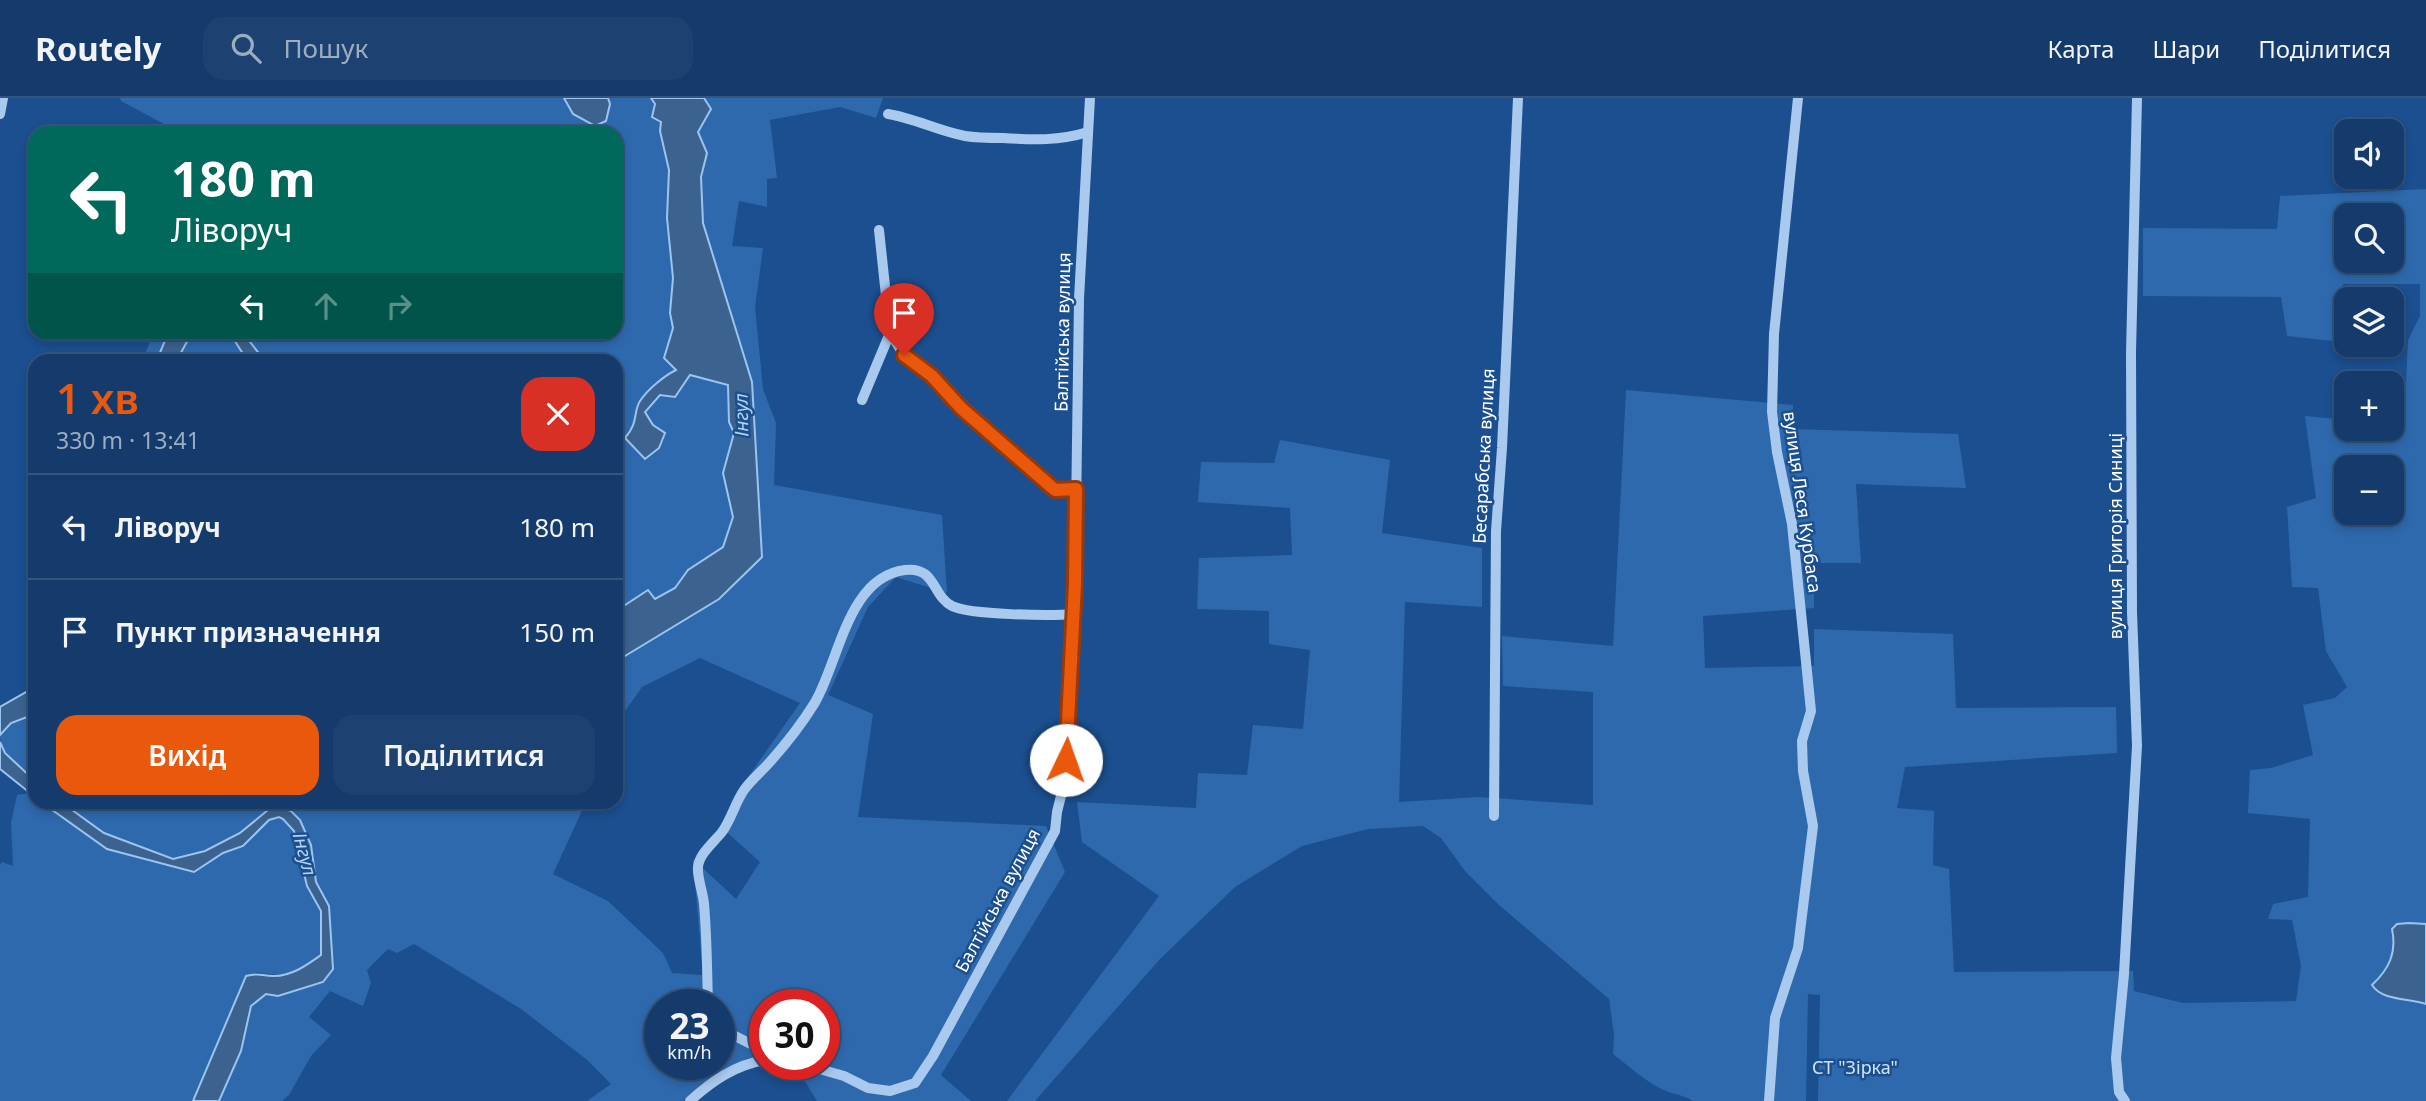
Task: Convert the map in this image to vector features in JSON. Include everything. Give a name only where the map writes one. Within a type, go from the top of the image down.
[{"type":"street","points":[[0,114],[3,98]]},
{"type":"street","name":"Балтійська вулиця","points":[[840,1075],[868,1088],[890,1091],[915,1083],[933,1056],[1055,831],[1056,812],[1065,780],[1074,614],[1079,299],[1090,98]]},
{"type":"street","name":"Бесарабська вулиця","points":[[1494,816],[1496,531],[1518,98]]},
{"type":"street","name":"вулиця Леся Курбаса","points":[[1769,1101],[1775,1018],[1798,948],[1813,825],[1803,771],[1802,741],[1811,711],[1792,524],[1777,452],[1772,412],[1774,334],[1798,98]]},
{"type":"street","name":"вулиця Григорія Синиці","points":[[2125,1101],[2119,1092],[2116,1059],[2124,974],[2137,746],[2132,612],[2131,353],[2137,98]]},
{"type":"street","points":[[888,114],[909,117],[926,126],[966,136],[1044,140],[1067,139],[1088,132]]},
{"type":"street","points":[[879,230],[890,333],[904,355],[932,376],[961,408],[1055,490],[1076,489]]},
{"type":"street","points":[[862,400],[890,333]]},
{"type":"street","points":[[707,989],[704,903],[698,865],[723,831],[744,790],[794,734],[816,702],[846,624],[863,596],[885,575],[907,569],[922,571],[952,606],[969,610],[1048,616],[1074,614]]},
{"type":"street","points":[[690,1101],[712,1082],[749,1062]]},
{"type":"green space","points":[[120,98],[564,98],[573,114],[610,104],[608,98],[651,98],[661,122],[660,131],[669,170],[667,218],[673,278],[670,313],[673,328],[664,358],[676,371],[665,375],[639,402],[635,427],[653,425],[645,412],[660,395],[675,397],[690,375],[728,385],[729,422],[734,432],[723,473],[733,517],[723,547],[688,570],[675,588],[655,599],[647,590],[623,606],[623,354],[259,354],[248,340],[623,340],[623,126],[168,126]]},
{"type":"green space","points":[[704,98],[883,98],[876,118],[840,107],[770,120],[777,178],[767,179],[767,207],[739,201],[732,246],[763,248],[755,307],[763,389],[776,423],[774,485],[942,515],[947,593],[896,577],[868,607],[828,695],[873,714],[858,817],[1046,826],[1065,872],[941,1075],[971,1101],[817,1101],[802,1080],[840,1080],[840,989],[749,989],[749,1060],[735,1066],[735,989],[644,989],[644,1080],[710,1080],[683,1101],[587,1101],[611,1084],[586,1059],[521,1009],[414,944],[397,953],[388,949],[367,970],[371,983],[363,1006],[330,991],[309,1017],[331,1035],[311,1056],[289,1095],[282,1101],[219,1101],[241,1051],[251,1006],[266,994],[278,996],[323,982],[329,906],[316,882],[311,845],[291,811],[286,809],[583,809],[553,874],[608,901],[663,953],[672,973],[703,975],[693,859],[736,899],[760,862],[721,827],[739,790],[800,703],[700,658],[642,687],[623,714],[623,655],[719,599],[762,557],[752,382],[703,223],[701,177],[707,153],[698,132],[711,109]]},
{"type":"green space","name":"СТ \"Зірка\"","points":[[2426,189],[2426,1101],[1818,1101],[1820,995],[1808,994],[1806,1101],[1693,1101],[1652,1084],[1613,1054],[1614,1034],[1609,999],[1499,905],[1465,871],[1441,838],[1423,826],[1368,829],[1302,846],[1235,887],[1160,959],[1035,1101],[1007,1101],[1159,896],[1082,842],[1077,802],[1196,808],[1198,773],[1247,775],[1253,725],[1303,729],[1310,650],[1269,644],[1269,611],[1197,609],[1199,558],[1292,555],[1290,508],[1198,502],[1201,462],[1274,463],[1280,440],[1390,460],[1382,533],[1482,548],[1482,607],[1405,602],[1399,802],[1479,797],[1593,805],[1593,692],[1503,686],[1502,636],[1613,646],[1626,390],[1793,405],[1792,429],[1958,434],[1966,488],[1856,484],[1861,563],[1814,563],[1814,608],[1703,616],[1705,668],[1814,666],[1814,629],[1953,634],[1956,708],[2116,707],[2117,753],[1905,767],[1897,808],[1934,811],[1933,865],[1949,869],[1954,972],[2133,971],[2134,991],[2183,1003],[2296,1001],[2301,966],[2292,920],[2268,919],[2273,904],[2308,897],[2310,819],[2248,813],[2250,770],[2271,768],[2313,755],[2303,705],[2335,698],[2347,687],[2326,651],[2318,588],[2292,587],[2287,507],[2316,498],[2305,416],[2334,419],[2334,441],[2404,441],[2408,340],[2420,316],[2420,284],[2343,284],[2342,287],[2334,287],[2333,341],[2287,336],[2281,297],[2143,296],[2143,228],[2277,229],[2280,196]]},
{"type":"green space","points":[[150,340],[165,340],[159,354],[145,354]]},
{"type":"green space","points":[[188,340],[234,340],[243,354],[180,354]]},
{"type":"green space","points":[[28,717],[28,775],[7,755],[1,742],[0,735],[11,723]]},
{"type":"green space","points":[[28,793],[28,809],[51,809],[107,849],[193,872],[223,853],[243,846],[269,820],[279,817],[294,831],[307,886],[321,911],[321,955],[291,972],[256,972],[193,1101],[0,1101],[0,865],[2,862],[13,866],[11,823],[17,795]]},
{"type":"green space","points":[[71,809],[272,809],[240,833],[205,851],[173,859],[104,833]]},
{"type":"water","points":[[564,98],[608,98],[610,104],[606,121],[595,126],[573,114]]},
{"type":"water","name":"Інгул","points":[[651,98],[704,98],[711,109],[698,132],[707,153],[701,177],[703,223],[752,382],[762,557],[719,599],[625,656],[623,606],[648,590],[655,599],[675,588],[688,570],[723,547],[733,517],[723,473],[734,433],[729,422],[728,385],[690,375],[675,397],[660,395],[645,412],[653,425],[665,433],[659,448],[645,459],[625,438],[632,427],[643,396],[656,383],[676,370],[664,358],[673,328],[670,313],[673,278],[667,218],[669,170],[660,131],[661,122],[652,117],[655,104]]},
{"type":"water","points":[[165,340],[188,340],[180,354],[159,354]]},
{"type":"water","points":[[234,340],[248,340],[259,354],[243,354]]},
{"type":"water","points":[[28,691],[28,717],[11,723],[0,735],[0,707]]},
{"type":"water","points":[[0,742],[5,753],[28,774],[28,791],[0,769]]},
{"type":"water","name":"Інгул","points":[[51,809],[71,809],[104,833],[173,859],[205,851],[240,833],[268,810],[286,809],[300,820],[311,845],[316,882],[329,906],[333,969],[323,982],[278,996],[266,994],[251,1006],[241,1051],[219,1101],[193,1101],[246,976],[287,974],[321,955],[321,911],[307,886],[294,831],[279,817],[269,820],[243,846],[223,853],[194,872],[107,849]]},
{"type":"water","points":[[2397,924],[2426,924],[2426,1004],[2382,994],[2372,985],[2390,960],[2392,929]]},
{"type":"route","points":[[904,355],[932,376],[961,408],[1055,490],[1076,489],[1075,584],[1066,760]]}]
